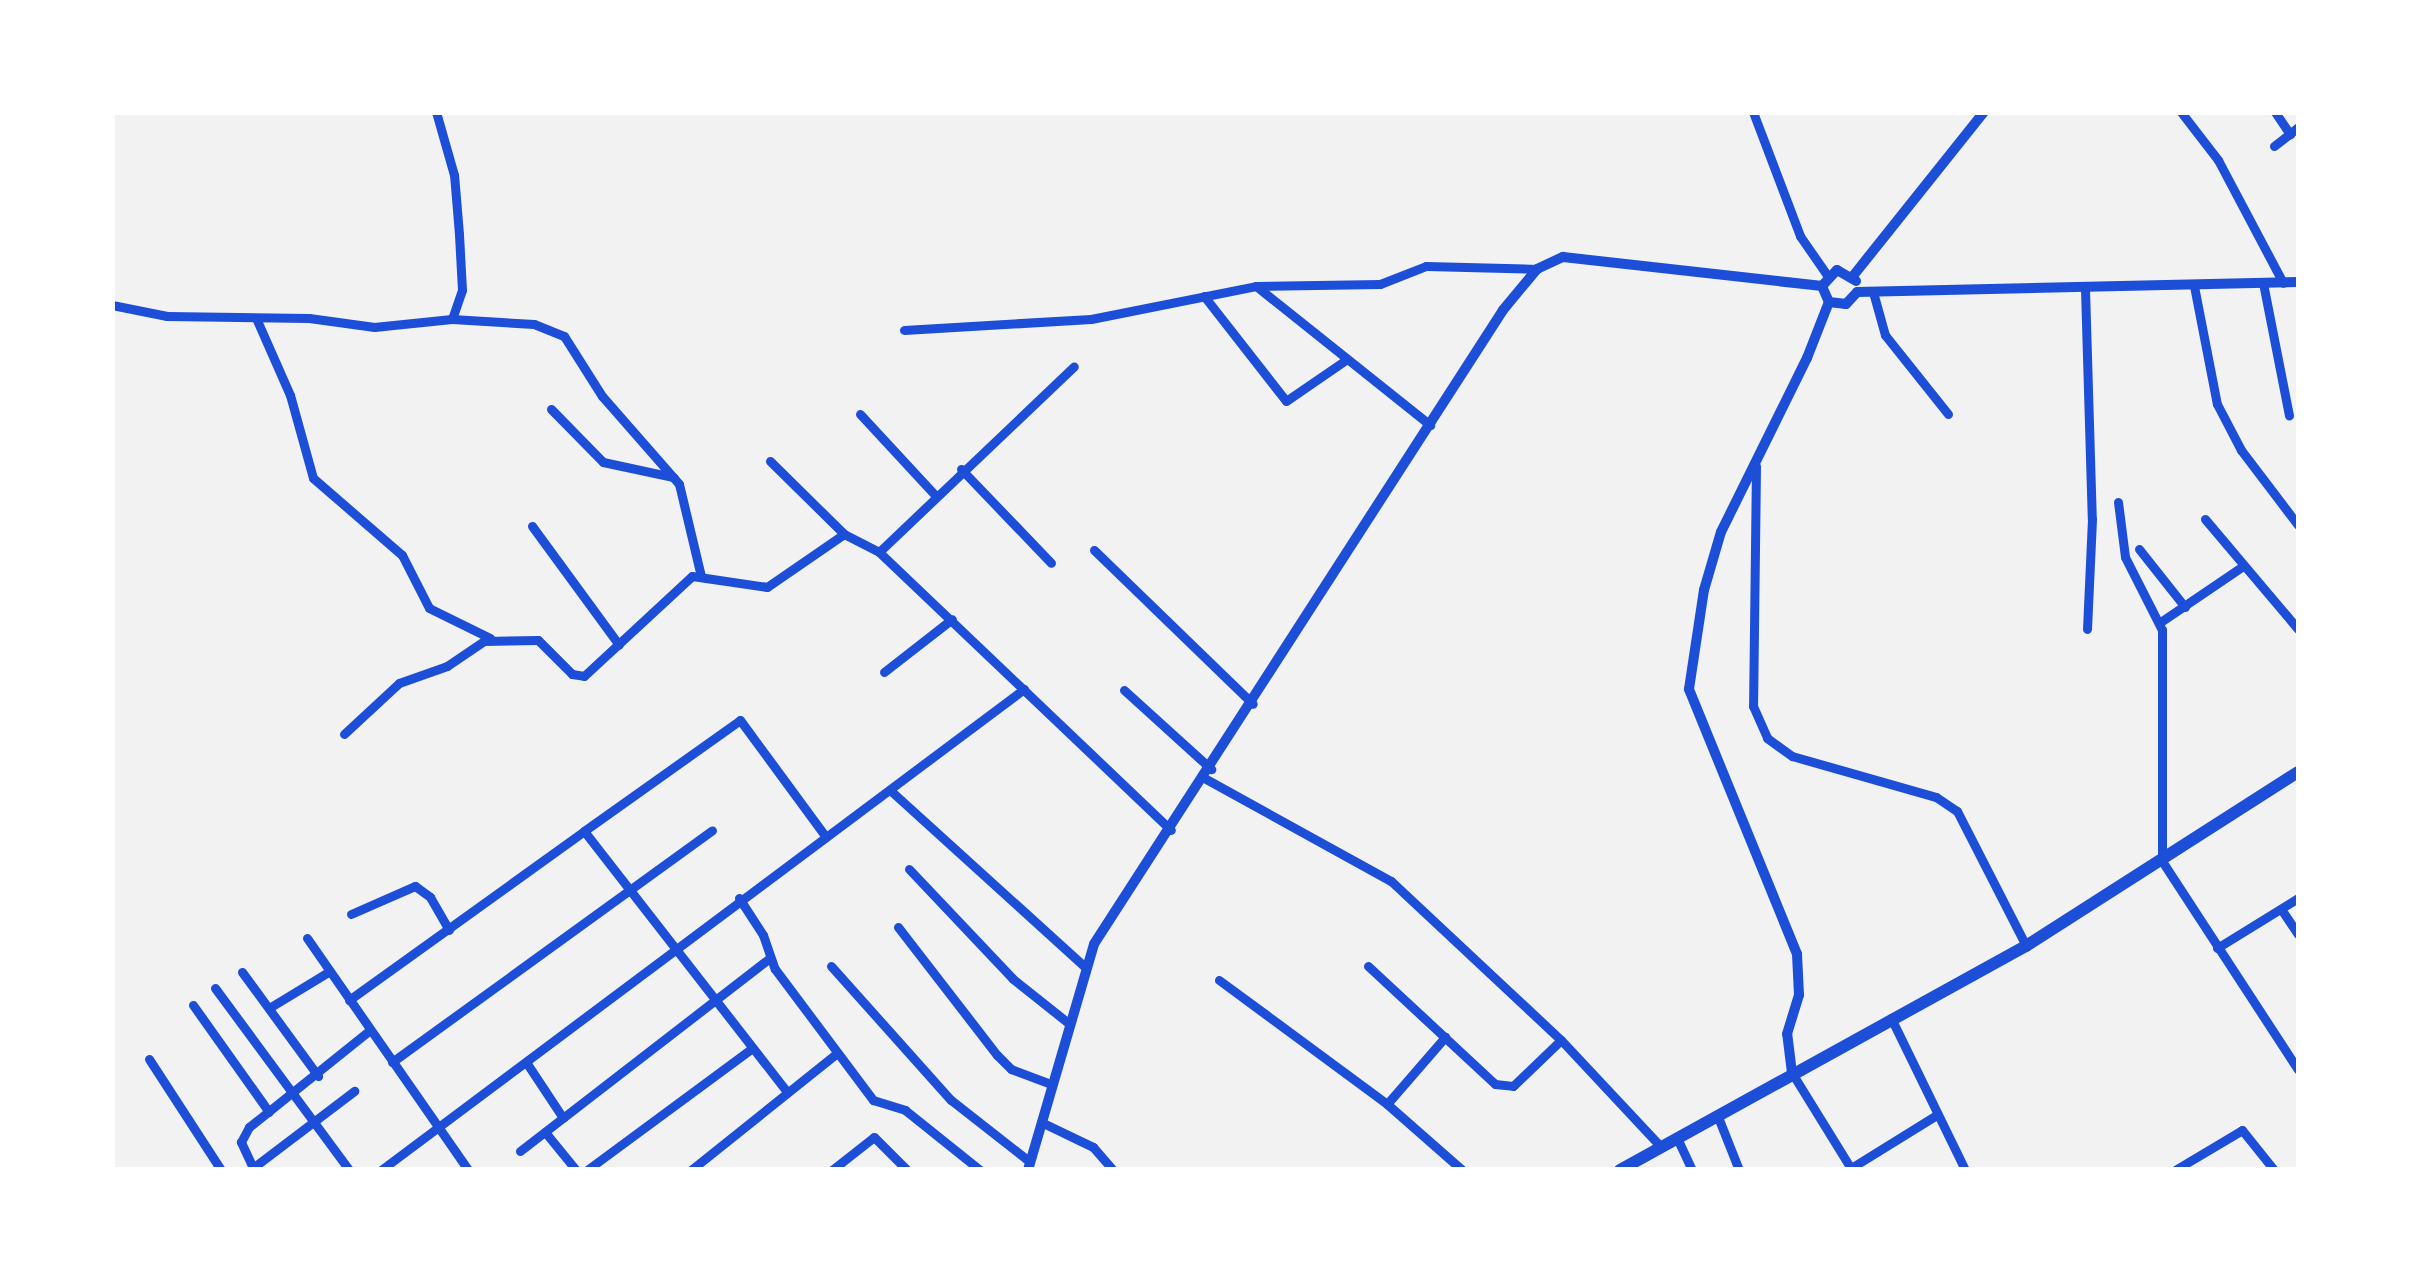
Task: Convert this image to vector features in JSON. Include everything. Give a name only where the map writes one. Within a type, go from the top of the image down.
[{"type":"main road","points":[[1620,1170],[1647,1163],[1661,1147],[2026,946],[2297,777]]},
{"type":"street","points":[[436,112],[454,175],[462,290],[455,314]]},
{"type":"street","points":[[1753,112],[1800,236],[1824,281],[1829,302],[1721,532],[1704,590],[1689,689],[1797,954],[1798,996],[1788,1034],[1792,1073],[1851,1168],[1935,1116]]},
{"type":"street","points":[[1853,276],[1984,112]]},
{"type":"street","points":[[2181,112],[2218,160],[2283,282]]},
{"type":"street","points":[[2274,146],[2294,130],[2275,112]]},
{"type":"street","points":[[832,966],[951,1100],[1029,1166],[1084,966],[1115,906],[1209,774],[1430,425],[1538,269],[1563,256],[1824,281],[1843,270],[1853,276],[1857,292]]},
{"type":"street","points":[[904,330],[1072,321],[1256,286],[1380,284],[1450,264],[1538,269]]},
{"type":"street","points":[[1829,302],[1846,304],[1857,292],[2298,282]]},
{"type":"street","points":[[2263,283],[2289,416]]},
{"type":"street","points":[[1256,286],[1430,425]]},
{"type":"street","points":[[2194,286],[2217,404],[2258,476],[2298,525]]},
{"type":"street","points":[[2086,289],[2092,519],[2086,629]]},
{"type":"street","points":[[1872,292],[1885,335],[1948,414]]},
{"type":"street","points":[[1204,296],[1286,400],[1298,399],[1347,359]]},
{"type":"street","points":[[112,304],[167,316],[410,328],[455,314],[534,324],[564,336],[602,396],[673,477],[686,498],[701,576]]},
{"type":"street","points":[[256,318],[290,394],[313,478],[402,555],[429,608],[492,638],[538,640],[577,676],[591,672],[685,580],[701,576],[767,587],[844,534]]},
{"type":"street","points":[[879,552],[934,494],[1074,366]]},
{"type":"street","points":[[551,408],[603,462],[673,477]]},
{"type":"street","points":[[860,414],[934,494]]},
{"type":"street","points":[[1756,458],[1753,706],[1767,738],[1792,756],[1936,797],[1958,811],[2026,946]]},
{"type":"street","points":[[770,461],[844,534],[879,552],[952,619],[1171,830]]},
{"type":"street","points":[[962,468],[1051,563]]},
{"type":"street","points":[[2118,502],[2125,557],[2160,622],[2162,861],[2298,1070]]},
{"type":"street","points":[[2205,520],[2298,629]]},
{"type":"street","points":[[532,526],[620,646]]},
{"type":"street","points":[[2139,549],[2185,607]]},
{"type":"street","points":[[1094,550],[1253,704]]},
{"type":"street","points":[[2160,622],[2243,566]]},
{"type":"street","points":[[884,672],[952,619]]},
{"type":"street","points":[[344,734],[399,683],[447,666],[492,638]]},
{"type":"street","points":[[381,1170],[739,898],[891,791],[1024,689]]},
{"type":"street","points":[[1124,690],[1209,774],[1391,881],[1561,1040],[1661,1147]]},
{"type":"street","points":[[350,1000],[740,720],[826,837]]},
{"type":"street","points":[[891,791],[1084,966]]},
{"type":"street","points":[[392,1062],[712,830]]},
{"type":"street","points":[[584,831],[750,1050],[787,1092]]},
{"type":"street","points":[[909,869],[1013,979],[1067,1022]]},
{"type":"street","points":[[351,914],[415,886],[430,896],[449,930]]},
{"type":"street","points":[[739,898],[770,958],[873,1100],[904,1110],[980,1170]]},
{"type":"street","points":[[2217,948],[2298,898]]},
{"type":"street","points":[[2281,909],[2298,934]]},
{"type":"street","points":[[898,927],[996,1055],[1011,1069],[1051,1084]]},
{"type":"street","points":[[307,938],[468,1170]]},
{"type":"street","points":[[520,1151],[770,958]]},
{"type":"street","points":[[1368,966],[1506,1088],[1561,1040]]},
{"type":"street","points":[[269,1008],[330,971]]},
{"type":"street","points":[[242,972],[318,1076]]},
{"type":"street","points":[[1219,980],[1388,1104],[1462,1170]]},
{"type":"street","points":[[214,988],[348,1170]]},
{"type":"street","points":[[193,1005],[269,1112]]},
{"type":"street","points":[[1891,1018],[1964,1170]]},
{"type":"street","points":[[354,1091],[252,1169],[241,1142],[269,1112],[370,1030]]},
{"type":"street","points":[[1388,1104],[1445,1037]]},
{"type":"street","points":[[587,1170],[750,1050]]},
{"type":"street","points":[[691,1170],[836,1054]]},
{"type":"street","points":[[149,1059],[221,1170]]},
{"type":"street","points":[[526,1062],[563,1118]]},
{"type":"street","points":[[1718,1116],[1739,1170]]},
{"type":"street","points":[[1041,1122],[1093,1147],[1113,1170]]},
{"type":"street","points":[[2182,1168],[2242,1130],[2274,1170]]},
{"type":"street","points":[[545,1132],[576,1170]]},
{"type":"street","points":[[832,1170],[874,1137],[907,1170]]},
{"type":"street","points":[[1677,1138],[1692,1170]]}]
